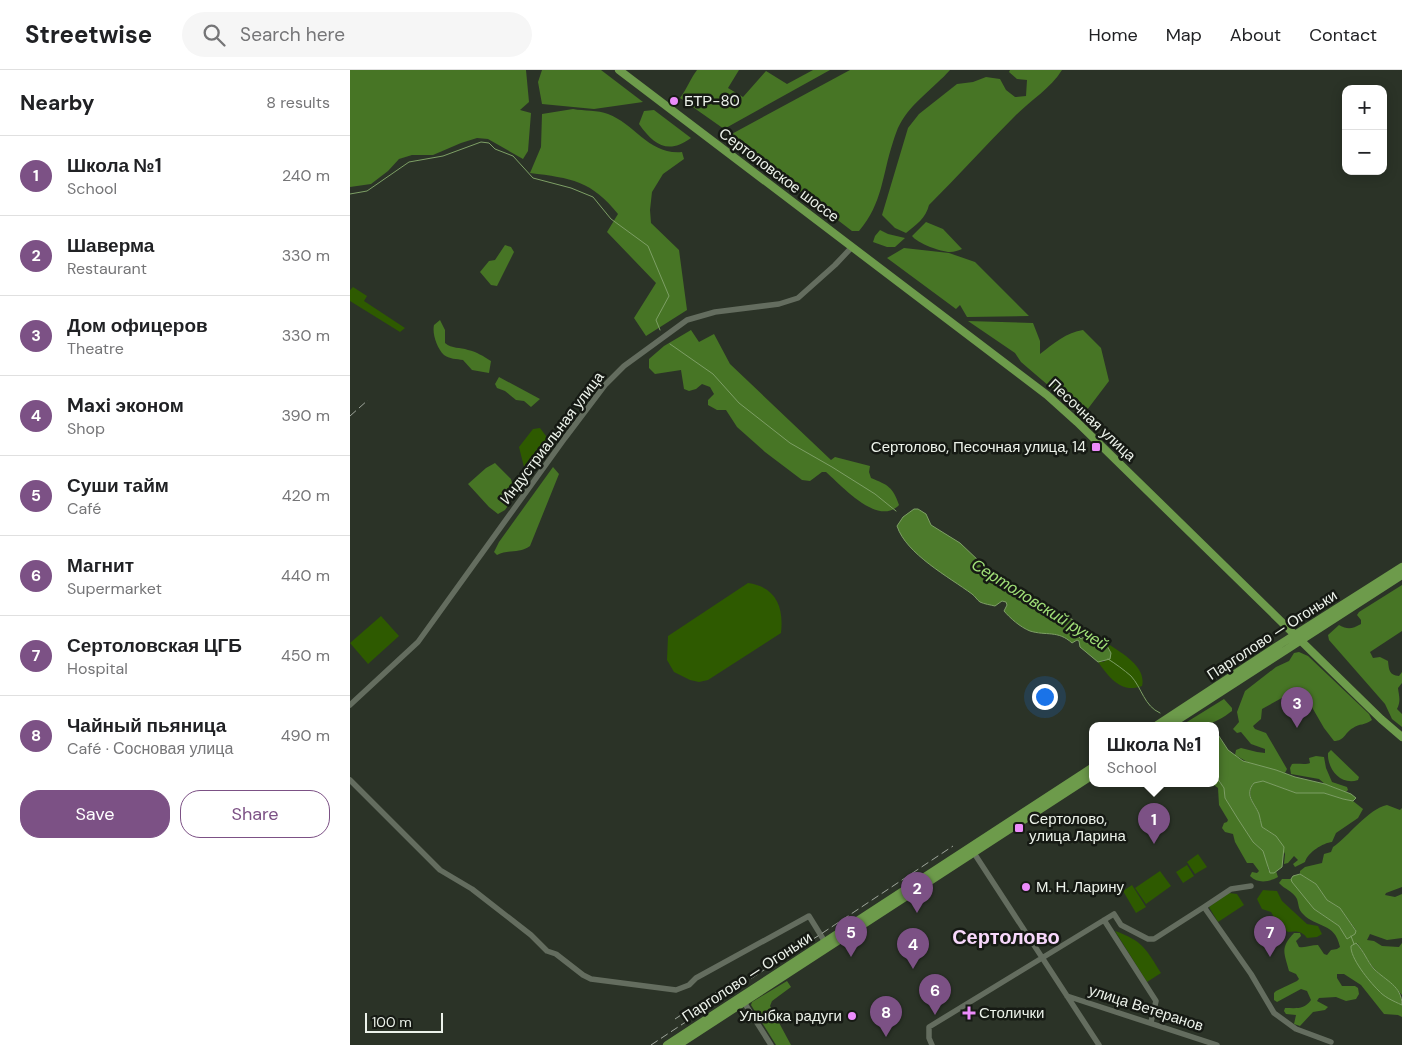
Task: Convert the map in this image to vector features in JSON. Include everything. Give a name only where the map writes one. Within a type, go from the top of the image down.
[{"type":"main road","name":"Сертоловское шоссе","points":[[619,70],[852,248]]},
{"type":"main road","name":"Песочная улица","points":[[852,248],[1047,395],[1078,422],[1381,719],[1402,737]]},
{"type":"main road","name":"Парголово — Огоньки","points":[[1174,722],[1402,567]]},
{"type":"main road","name":"Парголово — Огоньки","points":[[1162,722],[1402,575]]},
{"type":"main road","name":"Парголово — Огоньки","points":[[667,1045],[743,999],[972,850],[1089,770]]},
{"type":"main road","name":"Парголово — Огоньки","points":[[678,1045],[826,942],[1089,777]]},
{"type":"street","name":"Индустриальная улица","points":[[350,705],[418,642],[565,438],[605,385],[624,366],[687,320],[716,312],[780,304],[798,298],[852,248]]},
{"type":"street","points":[[350,780],[440,870],[472,889],[531,935],[547,951],[556,954],[591,980],[676,990],[689,986],[696,978],[808,916],[826,942]]},
{"type":"street","points":[[972,850],[1098,1045]]},
{"type":"street","points":[[932,1045],[929,1038],[929,1028],[1114,914],[1121,925],[1148,939],[1154,940],[1231,889],[1252,886]]},
{"type":"street","points":[[1204,907],[1251,974],[1274,1013],[1296,1029],[1331,1042]]},
{"type":"street","points":[[1104,920],[1156,1001],[1151,1022]]},
{"type":"street","name":"улица Ветеранов","points":[[1067,996],[1217,1045]]},
{"type":"street","points":[[743,999],[771,1045]]},
{"type":"shaded area","points":[[350,70],[526,70],[529,102],[520,110],[531,113],[528,151],[523,159],[488,139],[477,138],[433,155],[412,155],[399,159],[388,171],[371,184],[350,187]]},
{"type":"shaded area","points":[[542,70],[601,70],[643,102],[594,109],[542,104],[538,82]]},
{"type":"shaded area","points":[[697,70],[739,70],[728,88],[743,97],[766,71],[787,84],[813,70],[830,70],[724,129],[680,98]]},
{"type":"shaded area","points":[[850,70],[950,70],[916,102],[900,124],[889,154],[881,188],[873,210],[859,231],[852,231],[728,136]]},
{"type":"shaded area","points":[[1010,70],[1062,70],[1052,83],[1015,116],[929,205],[926,214],[917,224],[906,233],[895,228],[882,215],[908,128],[919,114],[957,84],[973,82],[986,77],[1000,79],[1006,90],[1015,97],[1026,96],[1027,80],[1017,79],[1009,72]]},
{"type":"shaded area","points":[[573,109],[608,114],[660,149],[670,152],[682,152],[684,159],[663,174],[652,192],[650,210],[651,223],[679,250],[687,310],[646,336],[634,318],[656,283],[607,232],[618,214],[599,194],[580,183],[569,179],[530,173],[541,147],[542,114]]},
{"type":"shaded area","points":[[654,110],[691,138],[683,143],[668,147],[656,142],[639,124],[644,111]]},
{"type":"shaded area","points":[[926,222],[943,229],[962,249],[946,252],[930,247],[915,239],[912,236]]},
{"type":"shaded area","points":[[880,230],[905,238],[895,247],[887,247],[873,242]]},
{"type":"shaded area","points":[[505,245],[511,247],[514,252],[497,286],[491,285],[480,272],[489,261],[495,260]]},
{"type":"shaded area","points":[[904,248],[949,253],[975,262],[1029,316],[967,317],[960,305],[956,309],[887,258]]},
{"type":"shaded area","points":[[353,287],[367,296],[364,301],[405,328],[400,332],[350,301],[350,290]]},
{"type":"shaded area","points":[[440,320],[445,330],[445,343],[474,352],[491,361],[489,373],[472,370],[463,360],[451,358],[441,352],[434,337],[434,325]]},
{"type":"shaded area","points":[[968,321],[1033,323],[1040,341],[1040,354],[1066,336],[1083,330],[1101,348],[1109,381],[1083,413],[1021,362],[1015,353]]},
{"type":"shaded area","points":[[691,330],[699,342],[714,334],[730,364],[831,460],[835,457],[870,466],[871,478],[889,487],[899,505],[890,510],[881,511],[871,508],[851,494],[826,472],[822,472],[810,481],[802,480],[765,452],[737,427],[726,410],[717,410],[708,405],[708,400],[714,394],[710,387],[702,384],[696,389],[689,391],[684,389],[681,370],[655,374],[649,368],[649,359],[664,346]]},
{"type":"shaded area","points":[[499,377],[540,399],[531,407],[524,401],[516,400],[505,391],[497,388],[495,384]]},
{"type":"shaded area","points":[[540,428],[552,450],[536,465],[528,468],[524,467],[519,447],[533,429]]},
{"type":"shaded area","points":[[495,463],[511,479],[515,496],[505,510],[498,514],[468,484],[486,468]]},
{"type":"shaded area","points":[[553,467],[559,474],[530,546],[522,550],[497,555],[494,552],[499,542]]},
{"type":"shaded area","points":[[748,583],[765,589],[776,600],[781,615],[781,633],[708,680],[699,682],[690,680],[674,672],[667,660],[668,636]]},
{"type":"shaded area","points":[[1402,585],[1402,631],[1370,652],[1373,658],[1380,657],[1388,661],[1391,673],[1399,676],[1402,672],[1402,683],[1398,688],[1399,701],[1397,709],[1402,714],[1402,727],[1392,719],[1385,704],[1329,640],[1328,635],[1339,625],[1350,628],[1361,624],[1361,620],[1357,615],[1359,612]]},
{"type":"shaded area","points":[[381,616],[399,636],[368,664],[350,643]]},
{"type":"shaded area","points":[[1105,642],[1131,660],[1140,672],[1142,686],[1128,688],[1116,683],[1111,678],[1098,662],[1104,662],[1111,653]]},
{"type":"shaded area","points":[[1299,652],[1308,656],[1369,714],[1372,720],[1355,726],[1343,738],[1334,741],[1324,728],[1302,690],[1298,689],[1262,709],[1261,719],[1253,726],[1255,729],[1266,733],[1287,769],[1285,773],[1249,763],[1235,755],[1236,750],[1241,748],[1265,753],[1265,749],[1251,744],[1241,732],[1237,733],[1233,729],[1239,722],[1237,712],[1245,691],[1276,667],[1289,661],[1294,653]]},
{"type":"shaded area","points":[[1224,699],[1232,708],[1232,711],[1214,722],[1187,722]]},
{"type":"shaded area","points":[[1331,750],[1359,777],[1358,780],[1346,781],[1336,775],[1328,759],[1328,753]]},
{"type":"shaded area","points":[[1316,756],[1324,757],[1332,782],[1347,787],[1348,790],[1346,792],[1325,784],[1319,779],[1291,774],[1290,768],[1292,764],[1308,764],[1310,763],[1309,758]]},
{"type":"shaded area","points":[[1219,781],[1224,788],[1225,798],[1253,842],[1263,851],[1267,860],[1268,870],[1274,873],[1276,871],[1278,877],[1264,881],[1253,879],[1250,876],[1252,872],[1257,873],[1259,871],[1253,863],[1247,863],[1235,842],[1233,834],[1225,832],[1222,828],[1228,820],[1219,805]]},
{"type":"shaded area","points":[[1263,781],[1296,793],[1324,793],[1353,801],[1363,809],[1358,818],[1336,833],[1332,842],[1316,849],[1305,862],[1295,867],[1293,864],[1298,860],[1294,856],[1288,863],[1284,864],[1285,854],[1276,836],[1262,827],[1259,814],[1250,795],[1251,787],[1254,783]]},
{"type":"shaded area","points":[[1387,805],[1400,810],[1402,808],[1402,887],[1385,895],[1395,897],[1402,894],[1402,938],[1387,940],[1370,934],[1367,940],[1374,941],[1382,946],[1399,947],[1402,943],[1402,995],[1373,967],[1357,943],[1351,946],[1390,999],[1402,1005],[1402,1017],[1384,1014],[1361,985],[1344,974],[1337,974],[1337,978],[1342,986],[1355,986],[1358,988],[1359,994],[1356,999],[1346,1001],[1336,997],[1319,998],[1317,1001],[1328,1007],[1325,1010],[1313,1012],[1300,1026],[1294,1024],[1296,1015],[1286,1014],[1285,1008],[1303,1007],[1311,1000],[1307,991],[1301,989],[1277,1002],[1274,1000],[1274,993],[1276,991],[1299,979],[1296,974],[1289,971],[1284,950],[1287,943],[1294,933],[1300,933],[1301,936],[1296,941],[1299,947],[1318,945],[1324,954],[1327,955],[1331,950],[1340,947],[1334,933],[1303,914],[1299,909],[1295,896],[1279,883],[1282,879],[1291,879],[1314,909],[1339,926],[1347,939],[1356,930],[1340,908],[1327,900],[1316,884],[1300,874],[1300,871],[1305,867],[1322,863],[1324,854],[1331,852],[1333,847],[1366,817]]},
{"type":"shaded area","points":[[1198,854],[1207,867],[1195,874],[1187,862]]},
{"type":"shaded area","points":[[1187,865],[1194,876],[1183,883],[1176,872]]},
{"type":"shaded area","points":[[1160,871],[1171,886],[1146,904],[1135,888]]},
{"type":"shaded area","points":[[1132,885],[1146,907],[1136,913],[1123,891]]},
{"type":"shaded area","points":[[1263,890],[1277,891],[1282,901],[1307,924],[1318,926],[1322,934],[1317,937],[1307,938],[1299,932],[1288,932],[1278,924],[1271,912],[1262,909],[1257,899]]},
{"type":"shaded area","points":[[1229,893],[1237,894],[1244,905],[1218,922],[1209,907]]},
{"type":"shaded area","points":[[1115,931],[1138,942],[1161,973],[1147,982]]},
{"type":"shaded area","points":[[787,981],[791,987],[772,1001],[770,1006],[791,1045],[776,1045],[751,1005],[752,1002]]},
{"type":"water","points":[[914,509],[918,509],[926,514],[931,525],[960,543],[999,584],[1058,611],[1078,623],[1081,632],[1079,637],[1081,639],[1085,636],[1105,642],[1111,653],[1110,659],[1098,662],[1080,647],[1077,640],[1072,643],[1062,636],[1026,629],[1004,611],[1007,605],[1006,602],[1002,601],[995,606],[980,602],[972,594],[929,564],[909,546],[897,526],[903,517]]},
{"type":"water","points":[[1219,736],[1228,750],[1243,761],[1325,784],[1351,794],[1356,798],[1353,801],[1324,793],[1296,793],[1263,781],[1254,783],[1251,787],[1250,795],[1259,814],[1262,827],[1276,836],[1284,847],[1282,867],[1274,873],[1270,873],[1263,851],[1253,842],[1225,798],[1224,788],[1219,781]]},
{"type":"water","points":[[1300,874],[1316,884],[1327,900],[1340,908],[1356,931],[1355,934],[1347,939],[1339,926],[1314,909],[1292,882],[1293,876]]},
{"type":"water","points":[[1356,943],[1374,969],[1396,988],[1402,1005],[1383,995],[1365,975],[1352,951],[1351,946]]},
{"type":"waterway","name":"Сертоловский ручей","points":[[350,194],[367,191],[409,162],[443,156],[481,142],[489,143],[495,149],[513,156],[533,178],[571,188],[593,197],[611,219],[648,246],[669,296],[656,320],[660,330]]},
{"type":"waterway","name":"Сертоловский ручей","points":[[670,344],[713,374],[739,403],[790,443],[875,494],[896,511]]},
{"type":"waterway","name":"Сертоловский ручей","points":[[1108,659],[1131,676],[1150,706],[1160,713]]},
{"type":"waterway","name":"Сертоловский ручей","points":[[1351,936],[1354,944]]},
{"type":"railway","points":[[350,416],[368,400]]},
{"type":"railway","points":[[651,1045],[953,846]]},
{"type":"railway","points":[[675,1019],[733,981],[746,975]]},
{"type":"place","name":"БТР-80","points":[[674,101]]},
{"type":"place","name":"Сертолово, Песочная улица, 14","points":[[1096,447]]},
{"type":"place","name":"Дом офицеров","points":[[1297,728]]},
{"type":"place","name":"Сертолово, улица Ларина","points":[[1019,828]]},
{"type":"place","name":"Школа №1","points":[[1154,844]]},
{"type":"place","name":"М. Н. Ларину","points":[[1026,887]]},
{"type":"place","name":"Шаверма","points":[[917,913]]},
{"type":"place","name":"Суши тайм","points":[[851,957]]},
{"type":"place","name":"Сертоловская ЦГБ","points":[[1270,957]]},
{"type":"place","name":"Maxi эконом","points":[[913,969]]},
{"type":"place","name":"Столички","points":[[969,1013]]},
{"type":"place","name":"Магнит","points":[[935,1015]]},
{"type":"place","name":"Улыбка радуги","points":[[852,1016]]},
{"type":"place","name":"Чайный пьяница","points":[[886,1037]]},
{"type":"district","name":"Сертолово","points":[[1006,937]]}]
